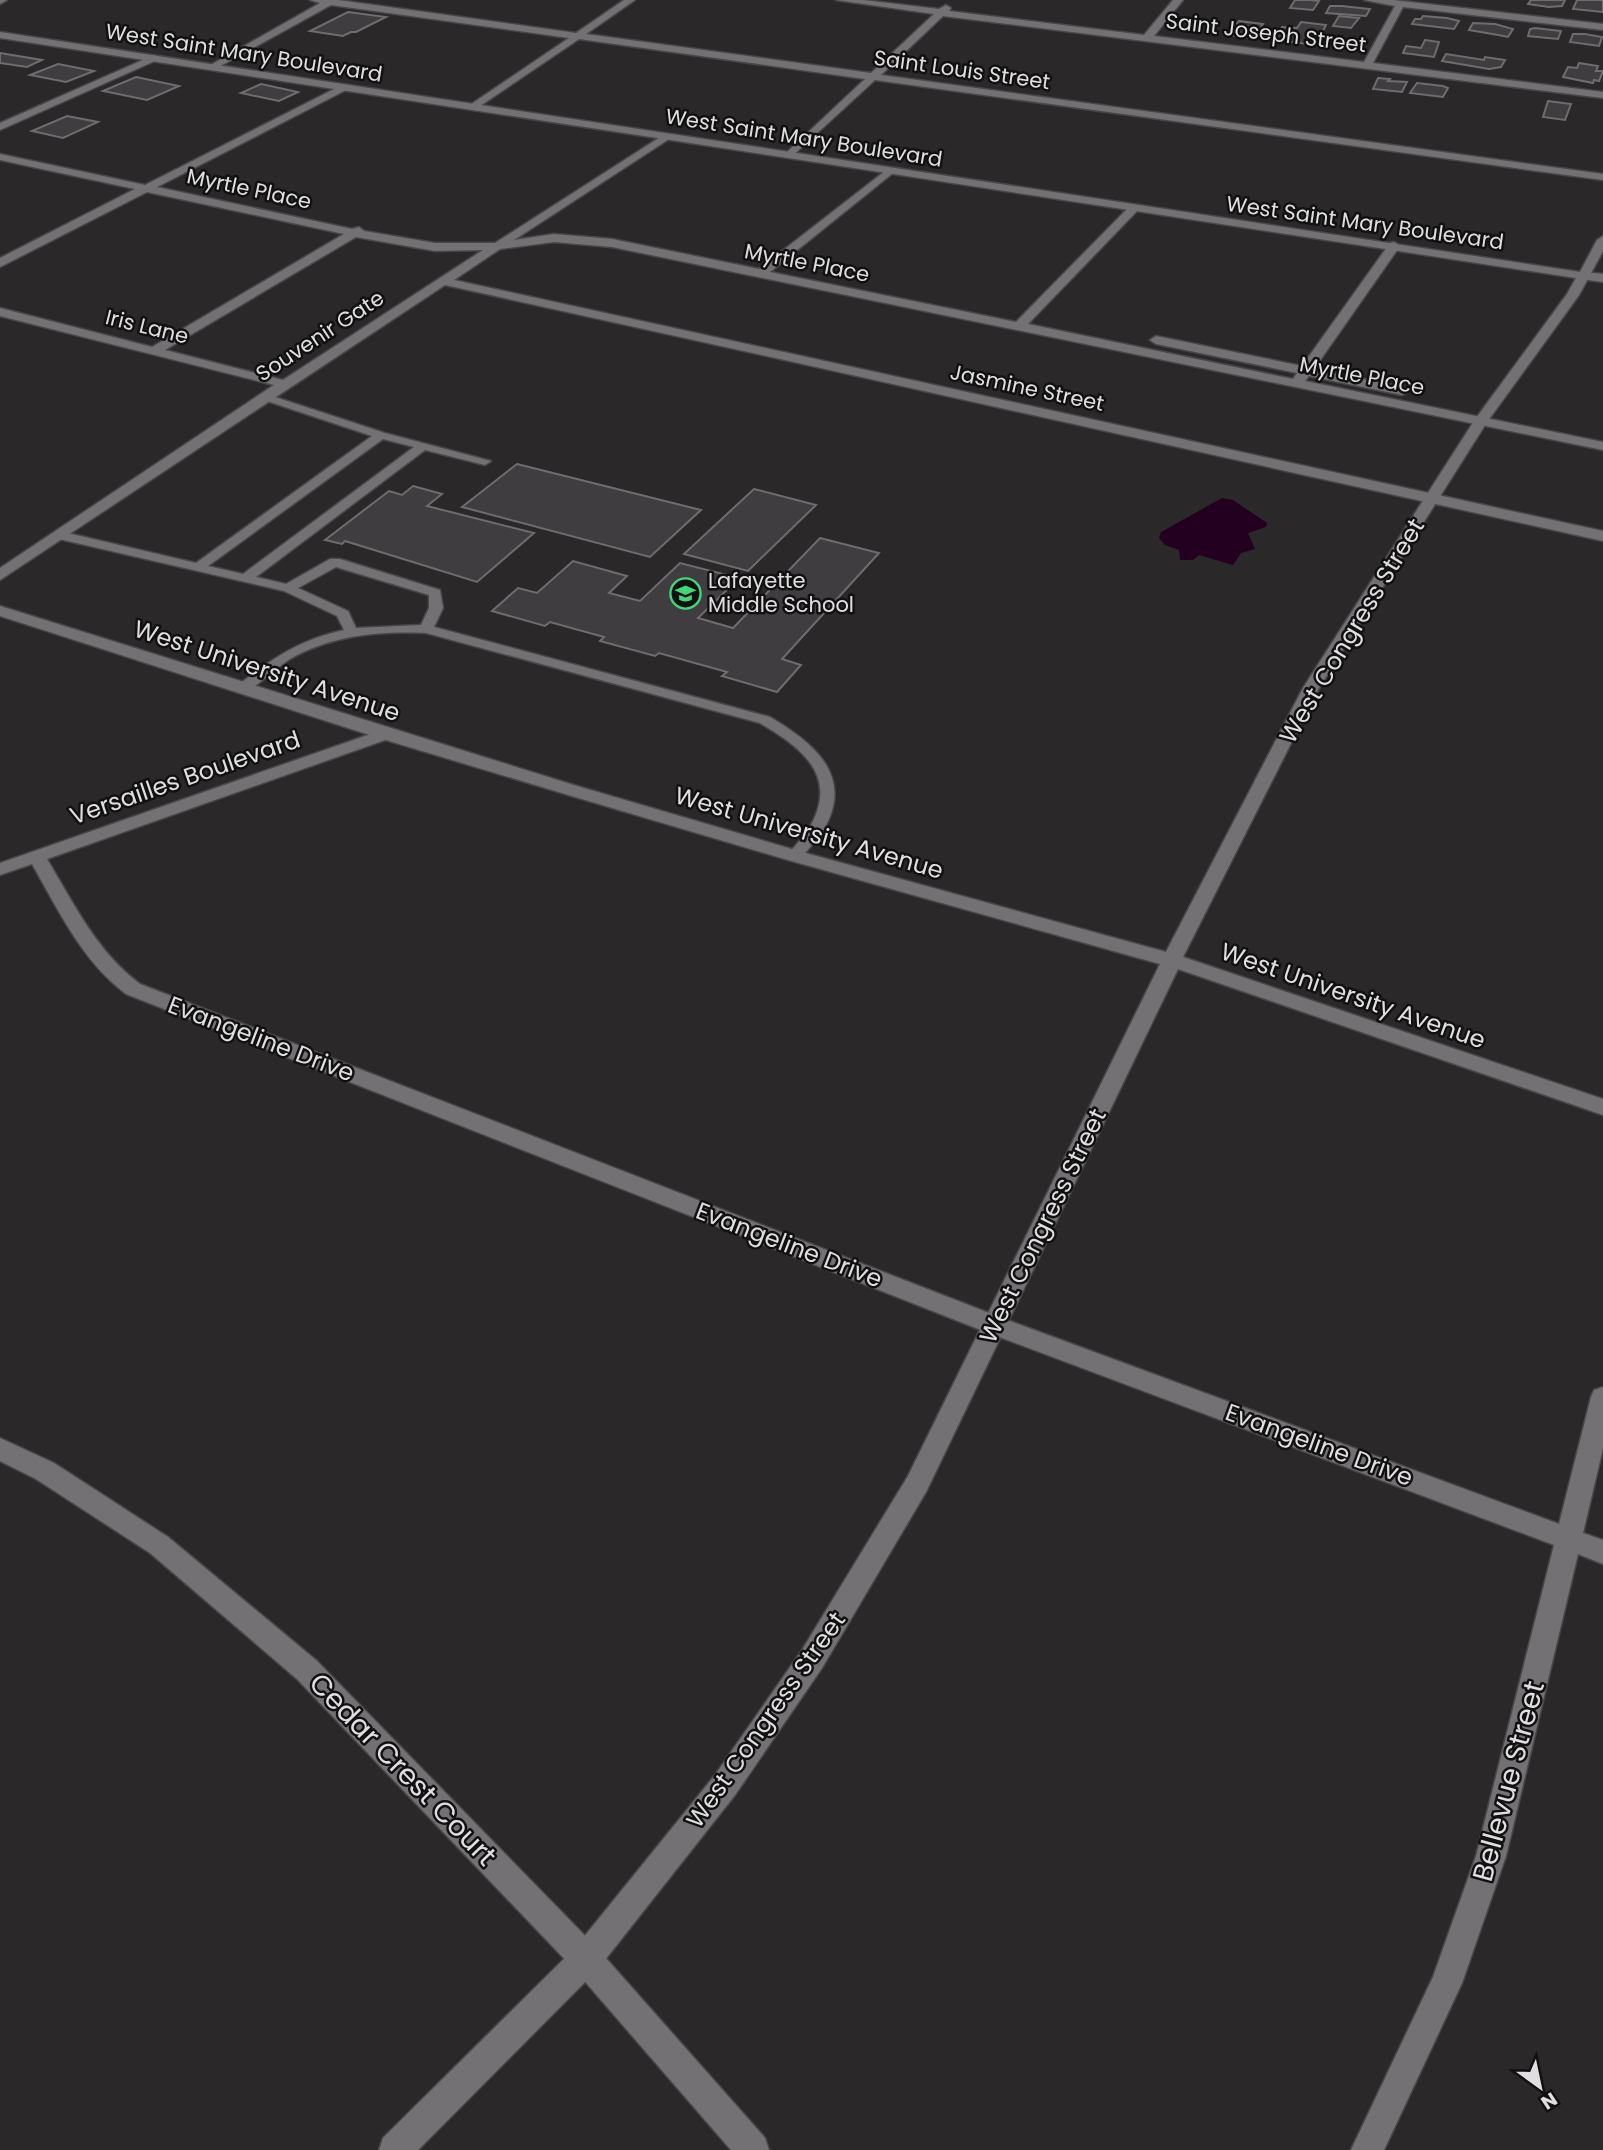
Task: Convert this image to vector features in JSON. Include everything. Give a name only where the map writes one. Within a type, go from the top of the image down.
[{"type":"street","name":"Saint Louis Street","points":[[315,0],[1603,177]]},
{"type":"street","points":[[474,107],[630,0]]},
{"type":"street","name":"Saint Joseph Street","points":[[841,0],[1603,95]]},
{"type":"street","points":[[790,155],[954,0]]},
{"type":"street","points":[[1147,38],[1178,0]]},
{"type":"street","points":[[1369,0],[1603,27]]},
{"type":"street","points":[[212,67],[331,1]]},
{"type":"street","points":[[1367,65],[1400,4]]},
{"type":"street","name":"West Saint Mary Boulevard","points":[[0,35],[1133,209],[1603,278]]},
{"type":"street","points":[[0,127],[154,58]]},
{"type":"street","points":[[0,263],[342,88]]},
{"type":"street","name":"Souvenir Gate","points":[[0,575],[284,384],[665,137]]},
{"type":"street","name":"Myrtle Place","points":[[0,144],[371,223],[451,236],[514,236],[551,229],[608,230],[1122,334]]},
{"type":"street","name":"Myrtle Place","points":[[0,157],[355,233],[435,247],[498,246],[538,238],[596,241],[1296,384],[1603,432]]},
{"type":"street","points":[[759,275],[889,171]]},
{"type":"street","points":[[1018,327],[1133,209]]},
{"type":"street","points":[[156,350],[371,223]]},
{"type":"street","name":"West Congress Street","points":[[395,2150],[586,1959],[725,1785],[812,1659],[878,1553],[960,1401],[993,1325],[1174,961],[1195,913],[1311,688],[1485,415],[1516,377],[1585,276],[1603,240]]},
{"type":"street","points":[[1296,384],[1394,246]]},
{"type":"street","name":"Jasmine Street","points":[[442,281],[1603,536]]},
{"type":"street","name":"Iris Lane","points":[[0,312],[284,384]]},
{"type":"street","name":"Myrtle Place","points":[[1148,339],[1411,392]]},
{"type":"street","name":"Myrtle Place","points":[[1463,404],[1485,415],[1603,446]]},
{"type":"street","name":"West University Avenue","points":[[0,611],[386,734],[795,856],[1174,961],[1603,1107]]},
{"type":"street","name":"Versailles Boulevard","points":[[0,869],[386,734]]},
{"type":"street","name":"Evangeline Drive","points":[[36,856],[100,960],[121,982],[133,989],[993,1325],[1603,1552]]},
{"type":"street","name":"Bellevue Street","points":[[1367,2150],[1446,1983],[1491,1856],[1603,1397]]},
{"type":"street","name":"Cedar Crest Court","points":[[0,1449],[44,1471],[159,1545],[307,1670],[586,1959],[753,2150]]},
{"type":"lane","points":[[265,397],[381,435],[485,461]]},
{"type":"lane","points":[[198,566],[381,435]]},
{"type":"lane","points":[[246,578],[424,445]]},
{"type":"lane","points":[[59,535],[288,588],[343,614],[352,634]]},
{"type":"lane","points":[[288,588],[335,562],[435,593],[436,608],[426,629]]},
{"type":"lane","points":[[242,689],[286,656],[352,634],[389,627],[426,629],[765,720],[797,738],[819,760],[828,784],[823,816],[795,856]]},
{"type":"shaded area","points":[[1222,498],[1233,500],[1267,523],[1266,527],[1248,533],[1255,549],[1241,553],[1233,565],[1199,555],[1193,560],[1180,560],[1179,550],[1165,545],[1159,538],[1161,532]]},
{"type":"building","points":[[1295,0],[1319,1],[1313,10],[1290,8]]},
{"type":"building","points":[[1531,0],[1565,0],[1562,6],[1549,7],[1528,4]]},
{"type":"building","points":[[1577,0],[1603,0],[1603,12],[1573,9]]},
{"type":"building","points":[[1330,6],[1370,9],[1366,16],[1326,13]]},
{"type":"building","points":[[348,12],[386,17],[343,36],[310,31]]},
{"type":"building","points":[[1339,16],[1359,18],[1351,28],[1333,26]]},
{"type":"building","points":[[1423,16],[1459,21],[1454,29],[1412,24],[1415,19],[1421,19]]},
{"type":"building","points":[[1239,21],[1263,24],[1253,38],[1228,35]]},
{"type":"building","points":[[1301,22],[1326,25],[1316,45],[1268,39],[1274,30],[1280,30],[1282,27],[1297,28]]},
{"type":"building","points":[[1473,23],[1495,24],[1513,29],[1508,37],[1469,30]]},
{"type":"building","points":[[1530,29],[1561,31],[1558,39],[1528,36]]},
{"type":"building","points":[[1573,34],[1602,37],[1599,46],[1570,42]]},
{"type":"building","points":[[1425,40],[1439,42],[1434,57],[1403,53],[1406,46],[1421,48]]},
{"type":"building","points":[[0,53],[42,60],[27,67],[0,63]]},
{"type":"building","points":[[1446,54],[1484,60],[1485,57],[1505,60],[1501,67],[1489,69],[1442,61]]},
{"type":"building","points":[[1579,63],[1598,66],[1596,71],[1603,71],[1599,81],[1594,80],[1593,83],[1563,77],[1568,67],[1577,68]]},
{"type":"building","points":[[58,64],[94,71],[66,82],[30,75]]},
{"type":"building","points":[[136,77],[179,86],[147,100],[103,91]]},
{"type":"building","points":[[1378,78],[1407,82],[1402,92],[1373,89]]},
{"type":"building","points":[[1417,83],[1448,88],[1443,97],[1410,93]]},
{"type":"building","points":[[261,84],[298,92],[279,101],[241,93]]},
{"type":"building","points":[[1548,101],[1571,104],[1565,120],[1543,117]]},
{"type":"building","points":[[67,116],[98,122],[63,138],[32,131]]},
{"type":"building","points":[[517,464],[701,510],[650,557],[462,507]]},
{"type":"building","points":[[413,486],[442,494],[427,506],[534,533],[477,582],[345,541],[342,544],[325,540],[389,491],[402,495]]},
{"type":"building","points":[[754,489],[816,505],[748,571],[684,554]]},
{"type":"building","points":[[820,538],[879,553],[782,659],[801,665],[777,692],[722,676],[727,672],[659,653],[655,656],[600,641],[604,637],[550,622],[545,626],[492,611],[518,588],[537,593],[573,561],[627,576],[609,593],[640,601],[680,563],[739,578],[698,618],[733,628]]},
{"type":"place","name":"Lafayette Middle School","points":[[685,593]]}]
